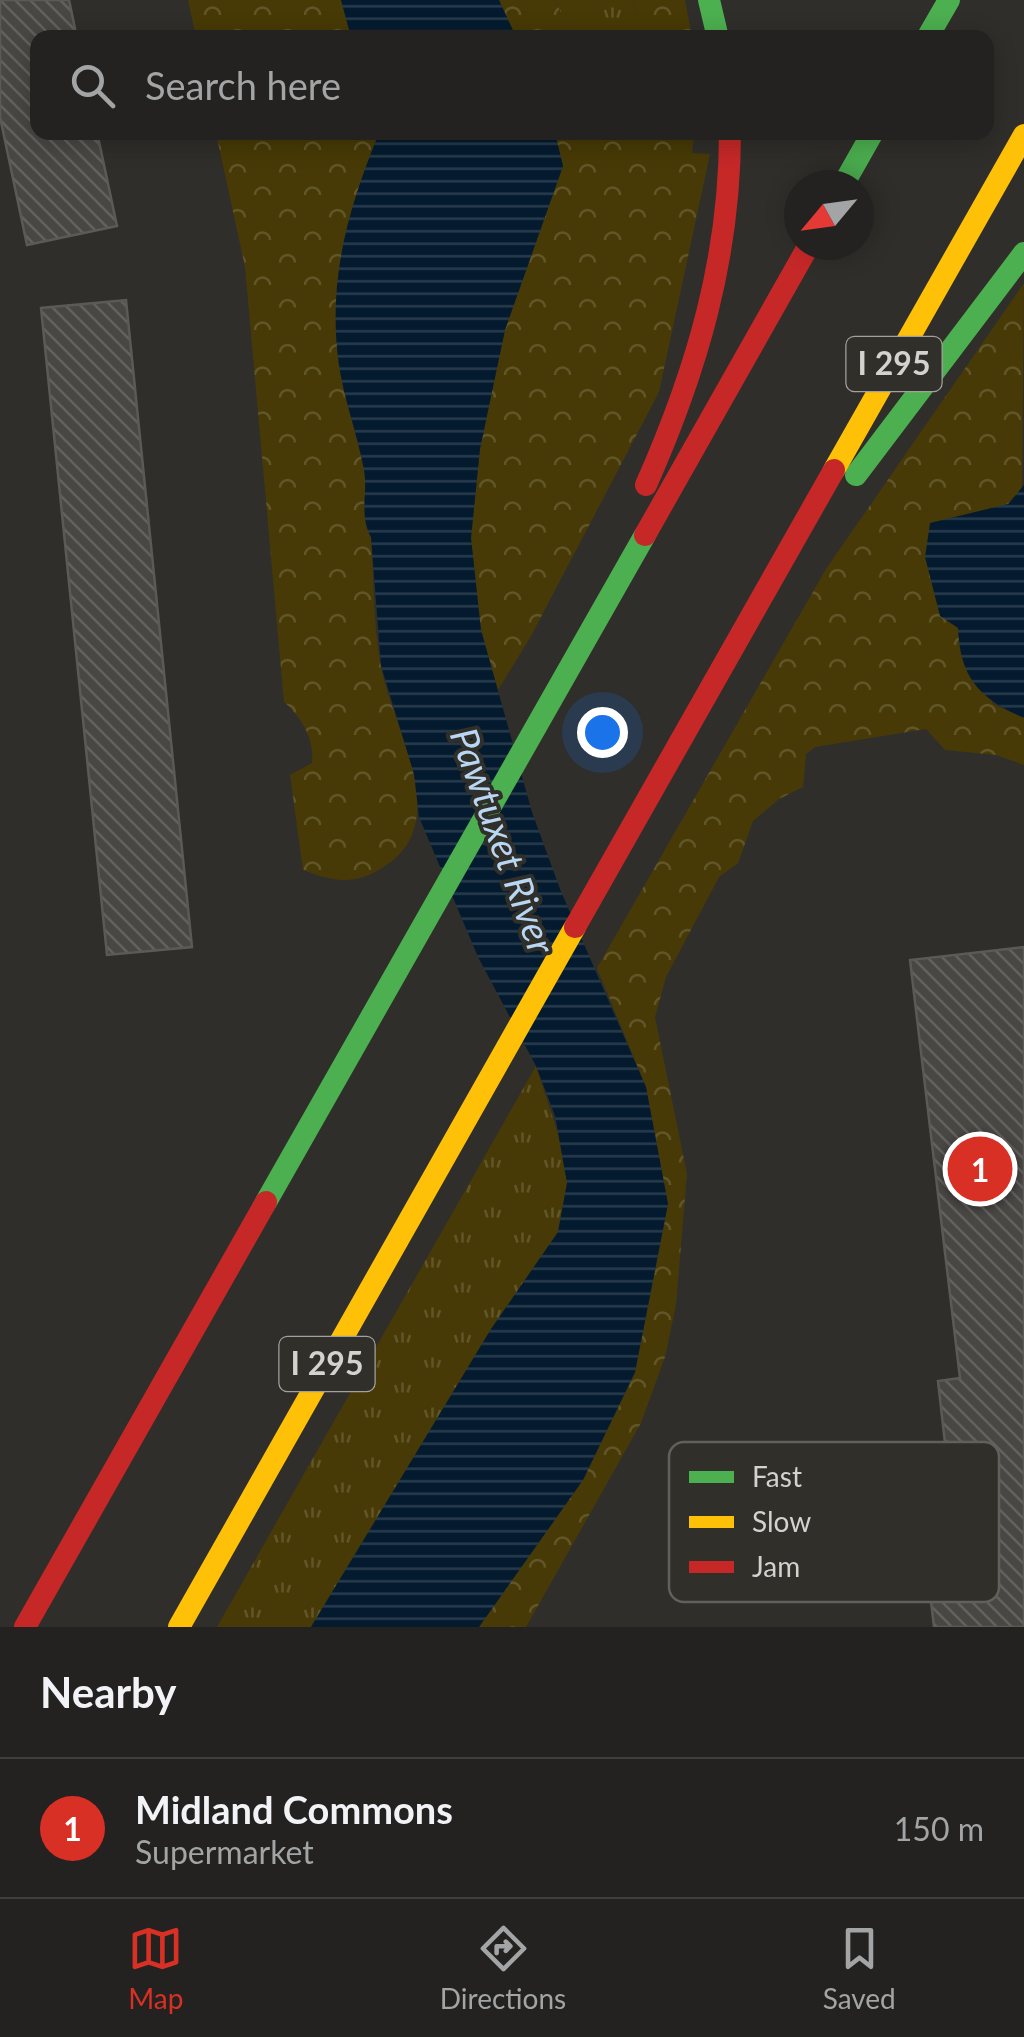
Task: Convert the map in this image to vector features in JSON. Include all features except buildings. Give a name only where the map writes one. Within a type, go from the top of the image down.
[{"type":"highway","points":[[709,0],[716,30]]},
{"type":"highway","points":[[931,30],[948,0]]},
{"type":"highway","name":"I 295","points":[[178,1627],[1024,135]]},
{"type":"highway","points":[[576,656],[684,398],[710,319],[726,238],[730,140]]},
{"type":"highway","points":[[851,170],[868,140]]},
{"type":"highway","points":[[765,593],[1024,253]]},
{"type":"highway","points":[[24,1627],[800,260]]},
{"type":"highway","points":[[10,1606],[180,1354]]},
{"type":"green space","points":[[188,0],[341,0],[349,30],[194,30]]},
{"type":"green space","points":[[499,0],[556,0],[567,30],[513,30]]},
{"type":"green space","points":[[556,0],[632,0],[641,30],[567,30]]},
{"type":"green space","points":[[632,0],[685,0],[691,30],[641,30]]},
{"type":"green space","points":[[218,140],[376,140],[343,246],[336,334],[341,378],[364,470],[381,667],[414,775],[417,802],[415,827],[404,849],[382,868],[352,879],[333,879],[303,870],[290,775],[312,763],[312,754],[306,729],[284,702],[245,267]]},
{"type":"green space","points":[[557,140],[693,140],[692,153],[710,154],[659,392],[531,636],[498,690],[481,630],[471,538],[480,449],[505,330],[563,166]]},
{"type":"green space","points":[[1024,283],[1022,491],[1009,504],[930,523],[958,628],[993,704],[1024,718],[1024,765],[996,755],[945,750],[926,729],[815,747],[806,754],[803,787],[779,799],[753,821],[738,863],[719,877],[666,977],[655,1017],[687,1174],[676,1305],[665,1357],[641,1423],[526,1627],[479,1627],[583,1480],[635,1373],[668,1204],[646,1087],[597,968],[826,569]]},
{"type":"green space","points":[[536,1066],[563,1149],[567,1183],[558,1232],[491,1329],[311,1627],[217,1627]]},
{"type":"water","points":[[341,0],[499,0],[513,30],[349,30]]},
{"type":"water","name":"Pawtuxet River","points":[[376,140],[557,140],[563,166],[505,330],[480,449],[471,538],[481,630],[532,812],[560,889],[646,1087],[668,1204],[635,1372],[583,1480],[479,1627],[311,1627],[491,1329],[558,1232],[567,1183],[555,1116],[536,1066],[478,957],[419,817],[414,774],[381,666],[364,470],[344,391],[336,334],[338,275],[358,190]]},
{"type":"water","points":[[1024,485],[1024,718],[995,703],[968,673],[958,628],[940,616],[925,557],[930,523],[1008,504]]},
{"type":"traffic: fast","points":[[709,0],[716,30]]},
{"type":"traffic: fast","points":[[932,30],[949,0]]},
{"type":"traffic: fast","points":[[851,170],[868,140]]},
{"type":"traffic: fast","points":[[856,475],[1024,253]]},
{"type":"traffic: fast","points":[[266,1202],[645,535]]},
{"type":"traffic: slow","points":[[834,470],[1024,135]]},
{"type":"traffic: slow","points":[[179,1627],[575,927]]},
{"type":"traffic: jam","points":[[646,485],[681,399],[707,313],[724,224],[730,140]]},
{"type":"traffic: jam","points":[[645,535],[801,260]]},
{"type":"traffic: jam","points":[[575,927],[834,470]]},
{"type":"traffic: jam","points":[[25,1627],[266,1202]]},
{"type":"place","name":"Midland Commons","points":[[980,1169]]}]
